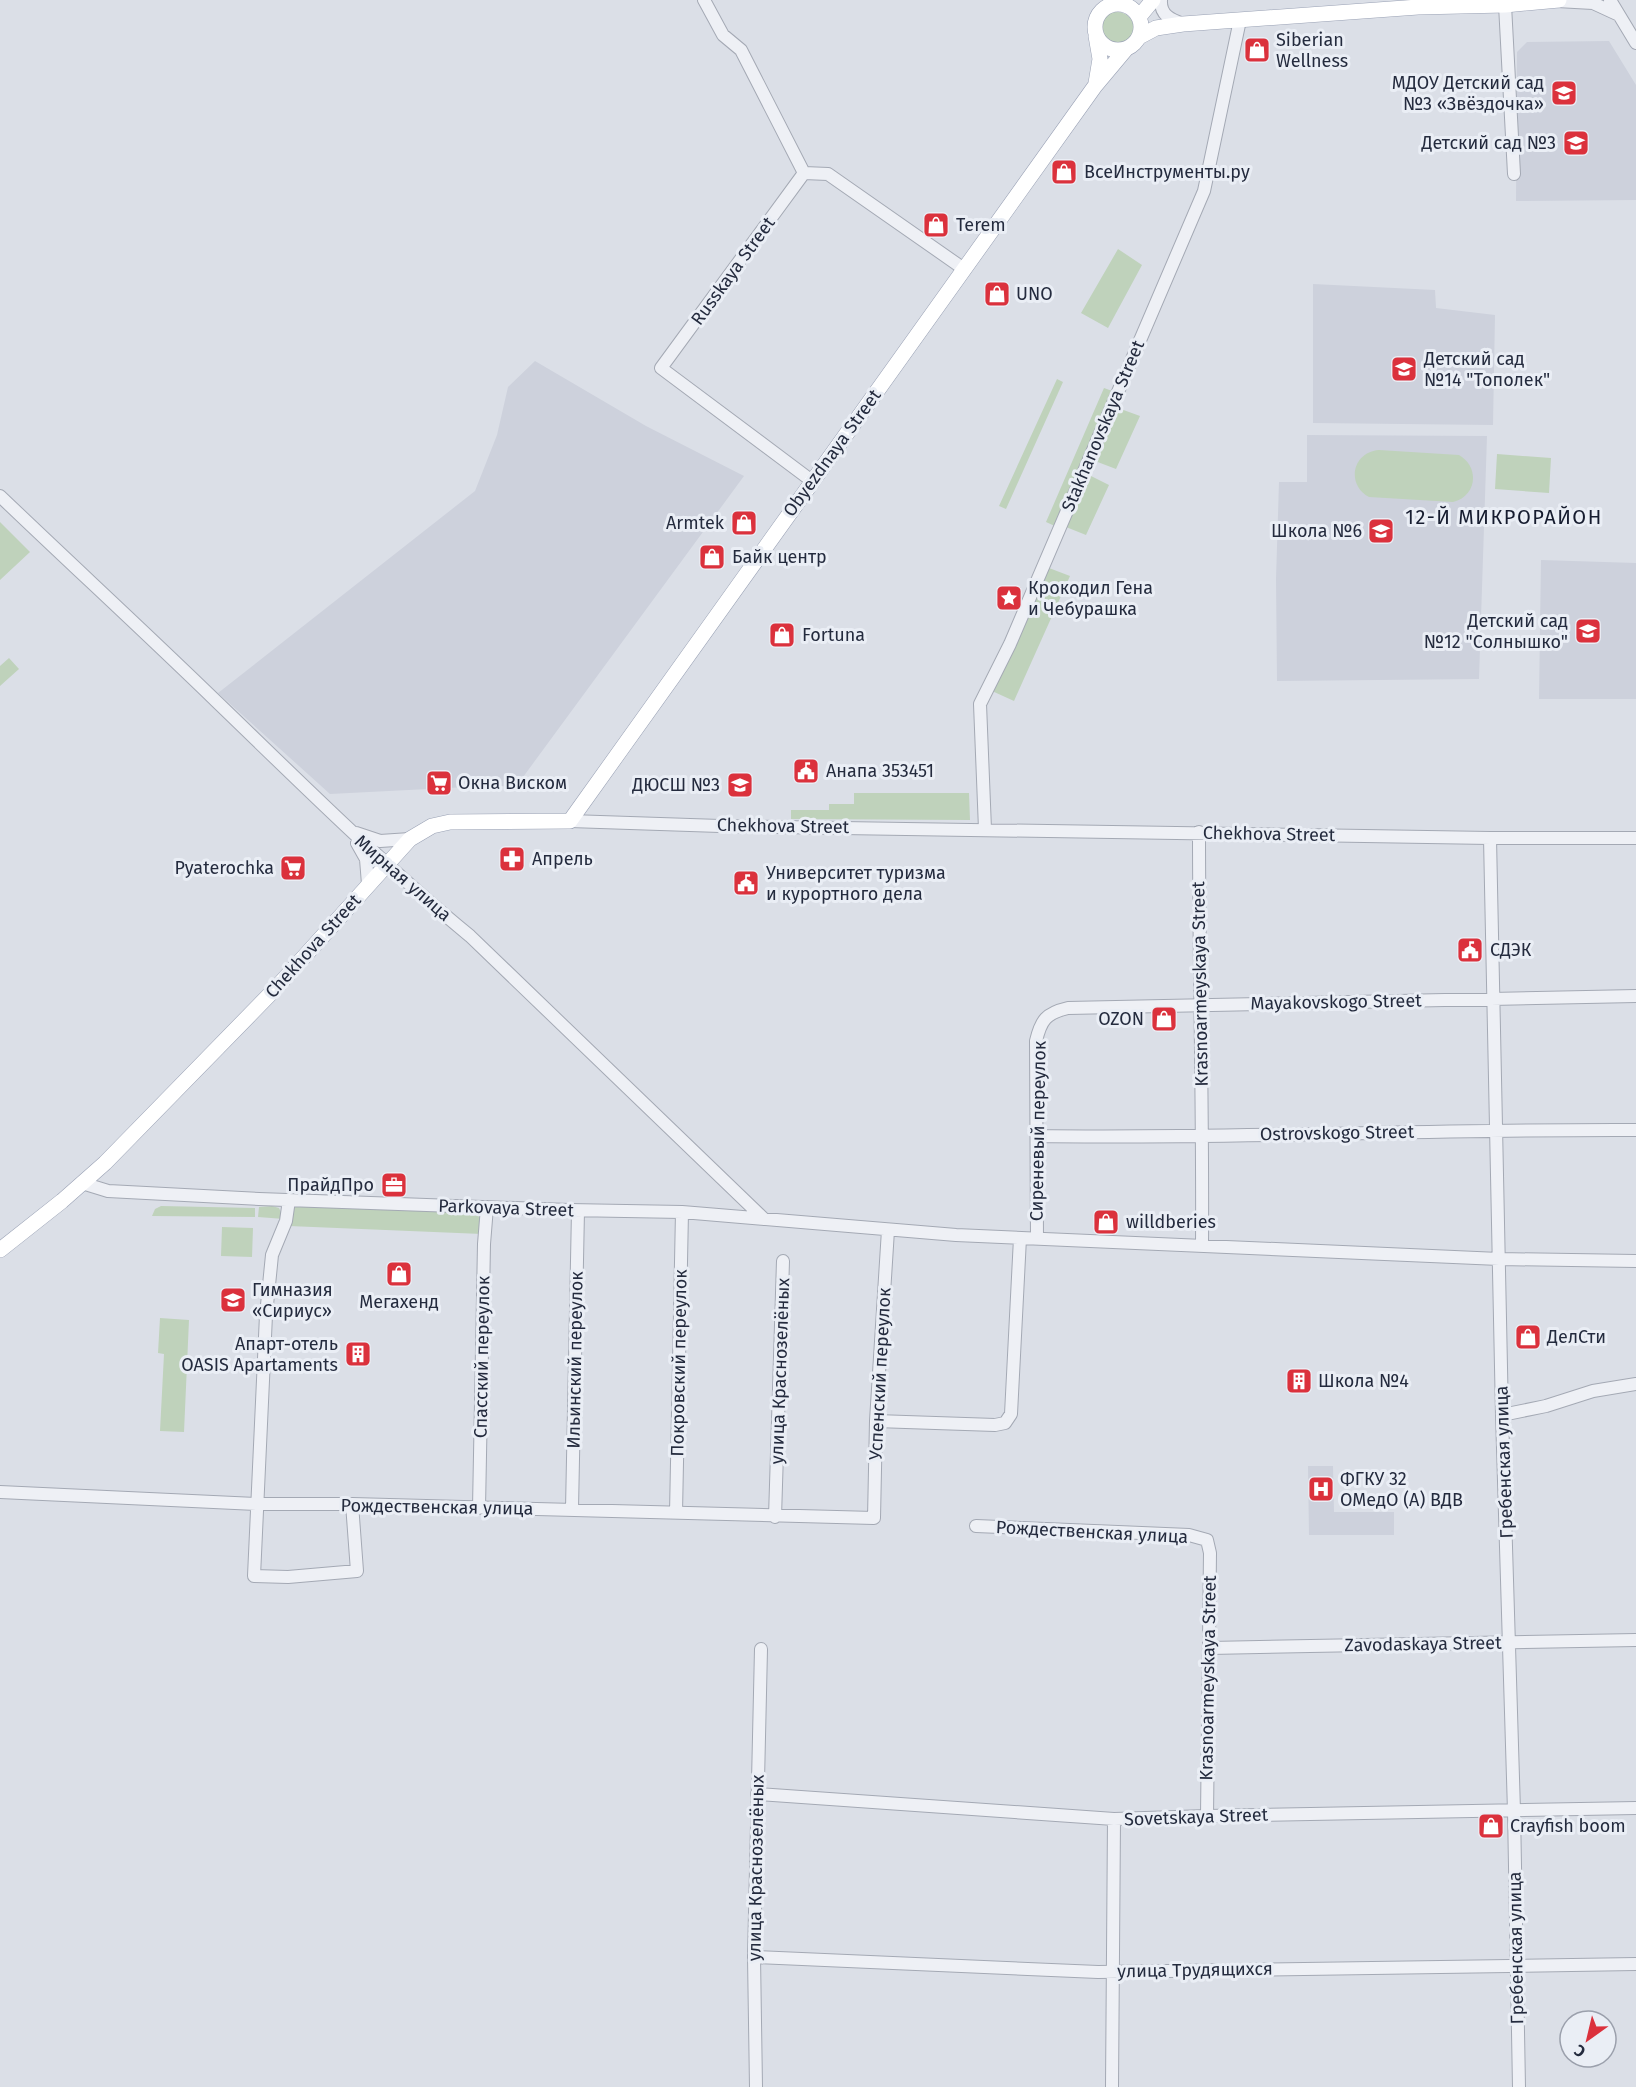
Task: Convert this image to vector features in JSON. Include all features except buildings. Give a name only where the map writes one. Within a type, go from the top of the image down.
[{"type":"main road","points":[[1139,17],[1153,0]]},
{"type":"main road","points":[[1139,36],[1156,28],[1183,24],[1418,7],[1558,1]]},
{"type":"main road","points":[[1095,34],[1104,46],[1119,51],[1126,49],[1132,46],[1139,36],[1141,24],[1139,17],[1129,6],[1121,3],[1108,5],[1098,14],[1095,21],[1095,34],[1100,59],[1095,86]]},
{"type":"main road","name":"Obyezdnaya Street","points":[[570,821],[1095,86],[1126,49]]},
{"type":"main road","name":"Chekhova Street","points":[[82,1183],[276,988],[410,839],[432,826],[450,822],[570,821]]},
{"type":"main road","points":[[0,1250],[82,1183]]},
{"type":"street","points":[[704,0],[723,36],[741,50],[804,173],[828,174],[964,269]]},
{"type":"street","points":[[1161,0],[1163,12],[1171,20],[1183,24]]},
{"type":"street","points":[[1610,0],[1636,43]]},
{"type":"street","points":[[1558,1],[1593,3],[1619,15]]},
{"type":"street","points":[[1505,5],[1514,174]]},
{"type":"street","name":"Stakhanovskaya Street","points":[[985,829],[980,704],[1010,644],[1204,191],[1240,20]]},
{"type":"street","name":"Russkaya Street","points":[[804,173],[661,368],[812,481]]},
{"type":"street","name":"Мирная улица","points":[[0,496],[146,633],[350,831],[470,936],[764,1219]]},
{"type":"street","name":"Chekhova Street","points":[[570,821],[720,826],[1490,838],[1636,838]]},
{"type":"street","points":[[350,831],[380,841],[410,839]]},
{"type":"street","points":[[350,831],[366,859],[368,884]]},
{"type":"street","name":"Krasnoarmeyskaya Street","points":[[1199,832],[1202,1246]]},
{"type":"street","name":"Гребенская улица","points":[[1490,838],[1519,2087]]},
{"type":"street","name":"Mayakovskogo Street","points":[[1040,1023],[1054,1011],[1068,1008],[1636,996]]},
{"type":"street","name":"Сиреневый переулок","points":[[1036,1239],[1036,1041],[1040,1023]]},
{"type":"street","name":"Ostrovskogo Street","points":[[1037,1136],[1203,1136],[1496,1129],[1636,1130]]},
{"type":"street","name":"Parkovaya Street","points":[[82,1183],[108,1191],[289,1200],[682,1212],[888,1230],[1036,1239],[1498,1259],[1636,1261]]},
{"type":"street","points":[[289,1200],[286,1221],[272,1254],[266,1315],[254,1576],[288,1577],[357,1571],[352,1504]]},
{"type":"street","name":"Спасский переулок","points":[[479,1508],[484,1244],[487,1207]]},
{"type":"street","name":"Ильинский переулок","points":[[572,1509],[578,1210]]},
{"type":"street","name":"Покровский переулок","points":[[676,1513],[682,1212]]},
{"type":"street","name":"Успенский переулок","points":[[874,1518],[876,1421],[888,1230]]},
{"type":"street","name":"Сиреневый переулок","points":[[876,1421],[995,1425],[1005,1423],[1011,1414],[1020,1238]]},
{"type":"street","name":"улица Краснозелёных","points":[[775,1517],[783,1261]]},
{"type":"street","points":[[1502,1415],[1546,1406],[1593,1390],[1636,1384]]},
{"type":"street","name":"Рождественская улица","points":[[0,1492],[257,1504],[352,1504],[874,1518]]},
{"type":"street","name":"Рождественская улица","points":[[976,1526],[1189,1535],[1206,1540]]},
{"type":"street","name":"Krasnoarmeyskaya Street","points":[[1206,1540],[1210,1553],[1207,1815]]},
{"type":"street","name":"Zavodaskaya Street","points":[[1210,1648],[1636,1640]]},
{"type":"street","name":"улица Краснозелёных","points":[[756,2087],[754,1957],[761,1648]]},
{"type":"street","name":"Sovetskaya Street","points":[[756,1794],[1114,1819],[1207,1815],[1636,1808]]},
{"type":"street","points":[[1112,2087],[1114,1819]]},
{"type":"street","name":"улица Трудящихся","points":[[754,1957],[1113,1971],[1636,1964]]},
{"type":"shaded area","name":"Детский сад №3","points":[[1609,41],[1636,85],[1636,200],[1516,201],[1517,52],[1527,42]]},
{"type":"shaded area","name":"Детский сад №14 \"Тополек\"","points":[[1313,284],[1435,290],[1436,308],[1495,315],[1493,425],[1313,423]]},
{"type":"shaded area","points":[[535,361],[646,426],[744,476],[515,788],[477,782],[467,787],[330,794],[218,693],[475,491],[497,435],[508,387]]},
{"type":"shaded area","name":"Школа №6","points":[[1307,435],[1487,436],[1479,679],[1277,681],[1276,579],[1279,482],[1307,482]]},
{"type":"shaded area","name":"Детский сад №12 \"Солнышко\"","points":[[1541,560],[1636,563],[1636,699],[1539,699]]},
{"type":"shaded area","name":"ФГКУ 32 ОМедО (А) ВДВ","points":[[1308,1466],[1333,1466],[1334,1512],[1394,1512],[1394,1535],[1309,1535]]},
{"type":"green space","points":[[1117,12],[1129,17],[1134,29],[1129,41],[1117,46],[1105,41],[1100,29],[1105,17]]},
{"type":"green space","points":[[1118,249],[1142,265],[1108,328],[1081,313]]},
{"type":"green space","points":[[1057,379],[1063,382],[1006,509],[999,506]]},
{"type":"green space","points":[[1104,388],[1115,392],[1057,527],[1046,522]]},
{"type":"green space","points":[[1118,408],[1140,416],[1116,469],[1095,461]]},
{"type":"green space","points":[[1379,450],[1459,455],[1466,460],[1473,474],[1471,488],[1461,499],[1453,502],[1369,497],[1357,485],[1355,470],[1363,456]]},
{"type":"green space","points":[[1497,454],[1551,458],[1549,493],[1495,489]]},
{"type":"green space","points":[[1089,475],[1109,485],[1086,535],[1066,527]]},
{"type":"green space","points":[[0,522],[30,552],[0,580]]},
{"type":"green space","points":[[1049,568],[1070,576],[1014,701],[992,691]]},
{"type":"green space","points":[[9,658],[19,669],[0,686],[0,666]]},
{"type":"green space","points":[[854,793],[969,793],[970,820],[791,819],[791,810],[829,810],[829,804],[854,804]]},
{"type":"green space","points":[[292,1204],[483,1213],[482,1234],[289,1226]]},
{"type":"green space","points":[[161,1206],[255,1208],[255,1217],[152,1216],[155,1209]]},
{"type":"green space","points":[[259,1207],[279,1208],[284,1219],[258,1217]]},
{"type":"green space","points":[[222,1227],[253,1228],[252,1257],[221,1256]]},
{"type":"green space","points":[[160,1318],[189,1320],[184,1432],[160,1431],[164,1354],[158,1353]]},
{"type":"place","name":"Siberian Wellness","points":[[1257,50]]},
{"type":"place","name":"МДОУ Детский сад №3 «Звёздочка»","points":[[1564,93]]},
{"type":"place","name":"Детский сад №3","points":[[1576,143]]},
{"type":"place","name":"ВсеИнструменты.ру","points":[[1064,172]]},
{"type":"place","name":"Terem","points":[[936,225]]},
{"type":"place","name":"UNO","points":[[997,294]]},
{"type":"place","name":"Детский сад №14 \"Тополек\"","points":[[1404,369]]},
{"type":"place","name":"Armtek","points":[[744,523]]},
{"type":"place","name":"Школа №6","points":[[1381,531]]},
{"type":"place","name":"Байк центр","points":[[712,557]]},
{"type":"place","name":"Крокодил Гена и Чебурашка","points":[[1009,598]]},
{"type":"place","name":"Детский сад №12 \"Солнышко\"","points":[[1588,631]]},
{"type":"place","name":"Fortuna","points":[[782,635]]},
{"type":"place","name":"Анапа 353451","points":[[806,771]]},
{"type":"place","name":"Окна Виском","points":[[439,783]]},
{"type":"place","name":"ДЮСШ №3","points":[[740,785]]},
{"type":"place","name":"Апрель","points":[[512,859]]},
{"type":"place","name":"Pyaterochka","points":[[293,868]]},
{"type":"place","name":"Университет туризма и курортного дела","points":[[746,883]]},
{"type":"place","name":"СДЭК","points":[[1470,950]]},
{"type":"place","name":"OZON","points":[[1164,1019]]},
{"type":"place","name":"ПрайдПро","points":[[394,1185]]},
{"type":"place","name":"willdberies","points":[[1106,1222]]},
{"type":"place","name":"Мегахенд","points":[[399,1274]]},
{"type":"place","name":"Гимназия «Сириус»","points":[[233,1300]]},
{"type":"place","name":"ДелСти","points":[[1528,1337]]},
{"type":"place","name":"Апарт-отель OASIS Apartaments","points":[[358,1354]]},
{"type":"place","name":"Школа №4","points":[[1299,1381]]},
{"type":"place","name":"ФГКУ 32 ОМедО (А) ВДВ","points":[[1321,1489]]},
{"type":"place","name":"Crayfish boom","points":[[1491,1826]]},
{"type":"district","name":"12-Й МИКРОРАЙОН","points":[[1504,517]]}]
